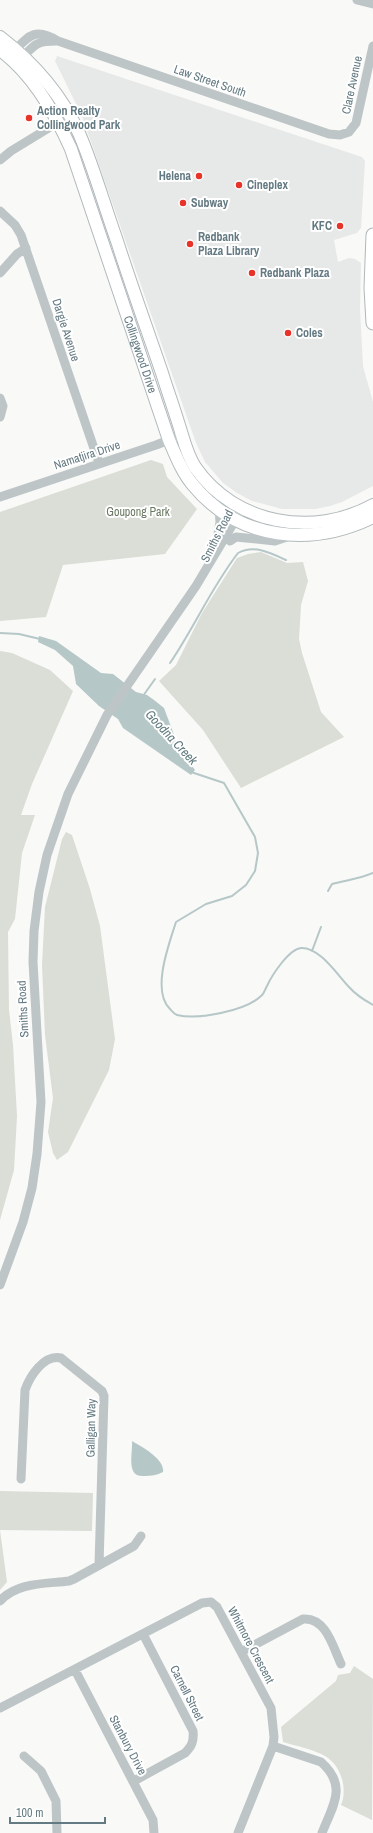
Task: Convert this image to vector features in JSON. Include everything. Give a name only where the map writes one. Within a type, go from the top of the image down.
[{"type":"highway","points":[[373,235],[371,288],[373,323]]},
{"type":"main road","name":"Collingwood Drive","points":[[0,37],[42,95],[58,122],[71,149],[169,440],[186,475],[198,491],[218,509],[238,520],[269,532],[293,535],[330,533],[349,528],[373,517]]},
{"type":"main road","name":"Collingwood Drive","points":[[13,55],[50,86],[70,115],[88,157],[188,453],[202,475],[218,492],[244,509],[271,519],[305,524],[339,519],[373,505]]},
{"type":"street","points":[[357,0],[373,4]]},
{"type":"street","name":"Law Street South","points":[[13,55],[28,38],[35,34],[43,33],[58,41],[329,134],[343,135],[354,128]]},
{"type":"street","name":"Clare Avenue","points":[[354,128],[362,100],[373,46]]},
{"type":"street","points":[[1,157],[70,115]]},
{"type":"street","name":"Dargie Avenue","points":[[0,211],[15,225],[26,248],[99,463]]},
{"type":"street","points":[[0,273],[17,254],[26,248]]},
{"type":"street","points":[[0,398],[3,406],[0,417]]},
{"type":"street","name":"Namatjira Drive","points":[[0,497],[169,440],[182,434]]},
{"type":"street","points":[[213,559],[220,522],[218,509]]},
{"type":"street","name":"Smiths Road","points":[[0,1285],[23,1222],[32,1188],[38,1147],[41,1102],[33,962],[34,930],[39,892],[47,855],[58,819],[68,794],[96,737],[213,559],[244,509]]},
{"type":"street","name":"Smiths Road","points":[[132,682],[204,584],[230,541],[238,520]]},
{"type":"street","points":[[230,541],[236,537],[274,541],[293,535]]},
{"type":"street","name":"Galligan Way","points":[[21,1479],[25,1390],[28,1383],[47,1359],[55,1357],[61,1358],[102,1391],[104,1396],[99,1565]]},
{"type":"street","points":[[0,1601],[6,1594],[26,1586],[68,1581],[134,1546],[141,1536]]},
{"type":"street","name":"Whitmore Crescent","points":[[0,1708],[202,1603],[211,1602],[217,1607],[271,1708],[274,1737],[273,1746],[238,1833]]},
{"type":"street","points":[[241,1652],[303,1619],[309,1619],[315,1621],[329,1635],[341,1664]]},
{"type":"street","name":"Carnell Street","points":[[134,1781],[185,1753],[190,1748],[194,1740],[194,1731],[143,1634]]},
{"type":"street","name":"Stanbury Drive","points":[[75,1670],[153,1820],[154,1833]]},
{"type":"street","points":[[273,1746],[321,1762],[327,1767],[337,1784],[337,1795],[322,1833]]},
{"type":"street","points":[[24,1756],[41,1771],[56,1801],[56,1833]]},
{"type":"shaded area","points":[[57,56],[362,157],[365,161],[361,228],[357,233],[334,240],[338,262],[349,258],[355,259],[361,263],[360,309],[363,366],[373,402],[373,486],[342,502],[330,506],[315,509],[282,509],[252,501],[237,493],[223,483],[205,462],[196,443],[82,116],[55,61]]},
{"type":"green space","name":"Goupong Park","points":[[151,460],[163,464],[167,477],[197,509],[165,554],[63,565],[46,617],[0,621],[0,512]]},
{"type":"green space","points":[[261,552],[287,563],[303,562],[308,581],[301,605],[299,639],[302,653],[321,712],[344,737],[241,788],[203,730],[159,681],[176,665],[202,613],[237,558],[248,554]]},
{"type":"green space","points":[[0,651],[12,653],[50,670],[73,691],[32,784],[21,815],[35,815],[22,853],[15,919],[8,932],[9,1010],[13,1045],[17,1116],[14,1170],[0,1220]]},
{"type":"green space","points":[[66,832],[72,835],[90,889],[100,926],[115,1039],[109,1070],[68,1152],[57,1160],[53,1153],[48,1132],[53,1098],[45,1035],[42,965],[45,907],[62,839]]},
{"type":"green space","points":[[0,1491],[93,1493],[92,1531],[0,1530]]},
{"type":"green space","points":[[0,1530],[7,1582],[0,1590]]},
{"type":"green space","points":[[354,1666],[373,1679],[372,1820],[341,1805],[344,1792],[342,1778],[331,1760],[315,1751],[283,1742],[281,1727],[336,1681],[338,1675],[350,1673]]},
{"type":"water","points":[[39,636],[56,641],[101,673],[113,674],[136,692],[147,695],[164,708],[179,748],[195,770],[191,775],[123,728],[118,719],[99,706],[76,684],[73,666],[55,650],[38,642]]},
{"type":"water","points":[[132,1441],[157,1458],[163,1467],[163,1472],[156,1475],[147,1476],[139,1476],[135,1473],[131,1464]]},
{"type":"waterway","points":[[170,663],[219,580],[238,553],[244,550],[256,549],[268,552],[286,560]]},
{"type":"waterway","name":"Goodna Creek","points":[[0,633],[19,634],[40,639]]},
{"type":"waterway","points":[[143,696],[155,679]]},
{"type":"waterway","name":"Goodna Creek","points":[[191,772],[224,783],[255,837],[258,853],[255,871],[246,885],[232,896],[206,904],[176,922],[166,954],[162,979],[162,991],[165,1001],[170,1009],[177,1015],[197,1016],[221,1013],[244,1006],[254,1001],[264,993],[281,963],[296,949],[301,948],[308,949],[322,957],[354,992],[373,1005]]},
{"type":"waterway","points":[[328,891],[332,884],[373,873]]},
{"type":"waterway","points":[[312,951],[321,927]]},
{"type":"place","name":"Action Realty Collingwood Park","points":[[29,118]]},
{"type":"place","name":"Helena","points":[[199,176]]},
{"type":"place","name":"Cineplex","points":[[239,185]]},
{"type":"place","name":"Subway","points":[[183,203]]},
{"type":"place","name":"KFC","points":[[340,226]]},
{"type":"place","name":"Redbank Plaza Library","points":[[190,244]]},
{"type":"place","name":"Redbank Plaza","points":[[252,273]]},
{"type":"place","name":"Coles","points":[[288,333]]}]
